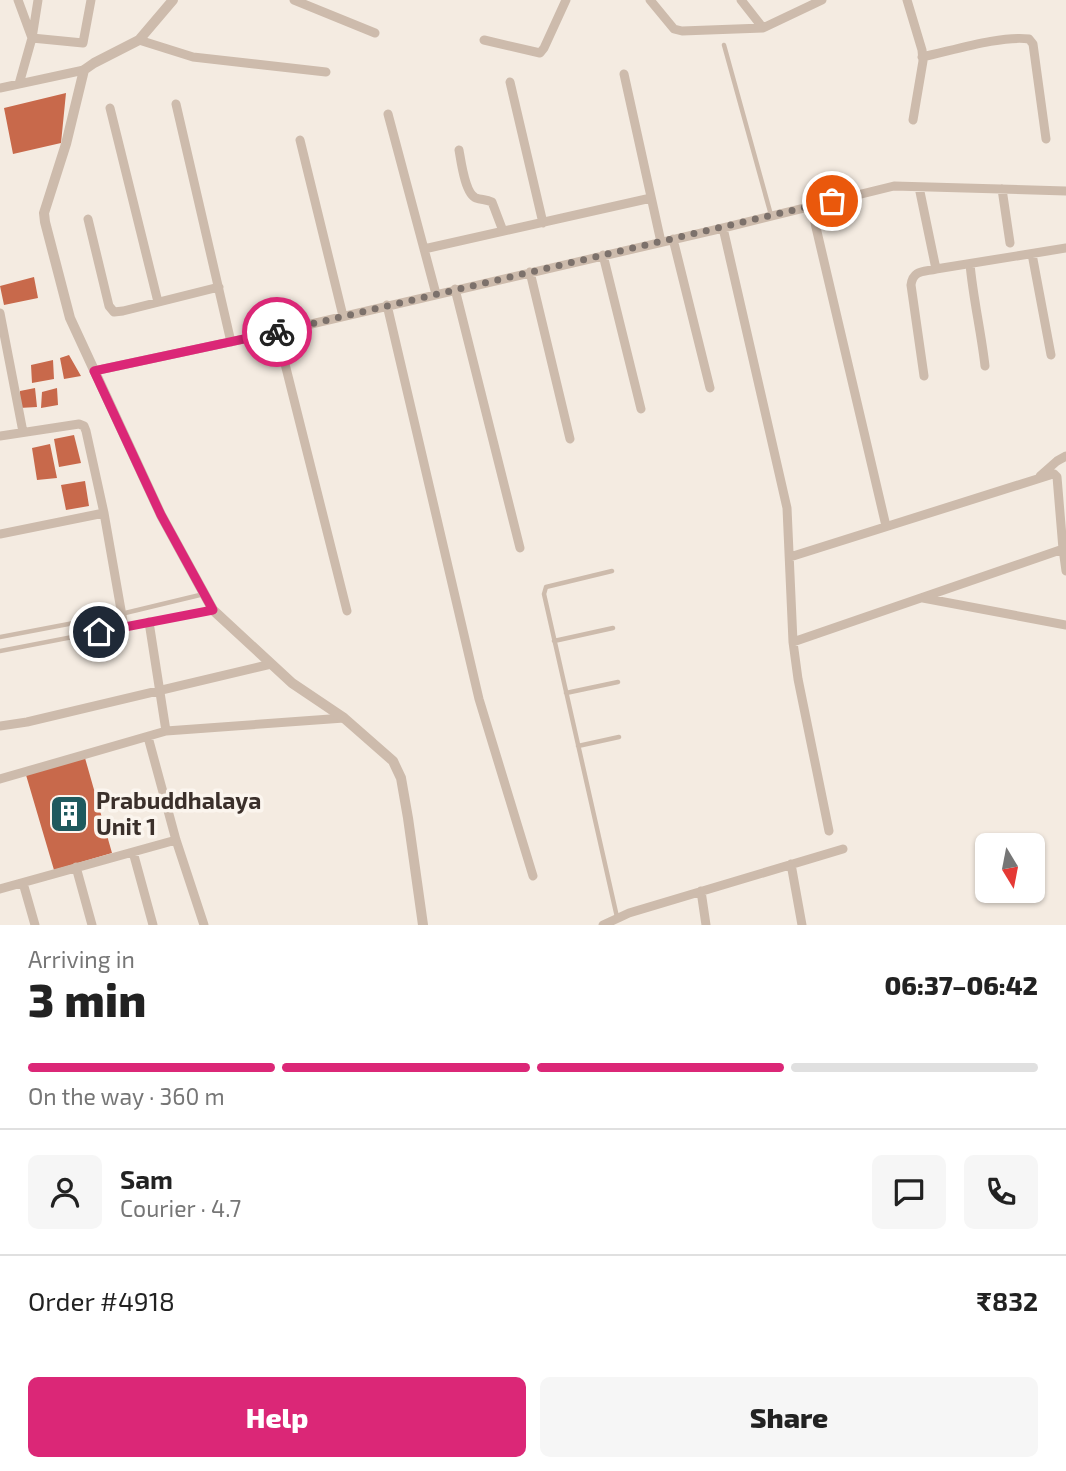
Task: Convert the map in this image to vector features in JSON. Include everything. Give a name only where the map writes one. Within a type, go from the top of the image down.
[{"type":"street","points":[[18,0],[32,38]]},
{"type":"street","points":[[19,84],[32,38],[38,0]]},
{"type":"street","points":[[32,38],[83,43],[91,0]]},
{"type":"street","points":[[0,88],[84,70],[139,40],[173,0]]},
{"type":"street","points":[[294,0],[375,33]]},
{"type":"street","points":[[484,40],[540,53],[566,0]]},
{"type":"street","points":[[650,0],[674,29],[682,31],[763,28],[821,0]]},
{"type":"street","points":[[741,0],[763,28]]},
{"type":"street","points":[[907,0],[922,50],[913,120]]},
{"type":"street","points":[[922,57],[989,42],[1029,39],[1033,44],[1046,139]]},
{"type":"street","points":[[139,40],[193,57],[326,72]]},
{"type":"street","points":[[84,70],[66,144],[44,214],[68,311],[161,515],[213,610],[296,686],[344,718],[388,755],[398,770],[408,818],[423,925]]},
{"type":"street","points":[[624,74],[661,242]]},
{"type":"street","points":[[510,82],[543,223]]},
{"type":"street","points":[[176,104],[231,342]]},
{"type":"street","points":[[110,108],[158,302]]},
{"type":"street","points":[[388,114],[436,294]]},
{"type":"street","points":[[300,140],[343,316]]},
{"type":"street","points":[[459,150],[469,193],[474,198],[485,198],[492,202],[503,231]]},
{"type":"street","points":[[94,371],[277,332],[894,186],[1066,191]]},
{"type":"street","points":[[919,187],[936,269]]},
{"type":"street","points":[[1002,189],[1010,243]]},
{"type":"street","points":[[424,249],[651,198]]},
{"type":"street","points":[[811,206],[886,526]]},
{"type":"street","points":[[88,219],[109,306],[114,312],[219,287]]},
{"type":"street","points":[[723,228],[787,508],[793,642],[829,831]]},
{"type":"street","points":[[673,239],[710,388]]},
{"type":"street","points":[[924,376],[913,304],[912,278],[915,274],[1066,248]]},
{"type":"street","points":[[1032,254],[1051,355]]},
{"type":"street","points":[[603,256],[641,409]]},
{"type":"street","points":[[970,264],[985,366]]},
{"type":"street","points":[[530,272],[570,439]]},
{"type":"street","points":[[455,289],[520,548]]},
{"type":"street","points":[[387,305],[479,699],[533,876]]},
{"type":"street","points":[[0,313],[23,432]]},
{"type":"street","points":[[277,332],[347,611]]},
{"type":"street","points":[[0,436],[79,424],[83,426],[104,513],[124,627]]},
{"type":"street","points":[[1036,479],[1066,456]]},
{"type":"street","points":[[790,557],[1054,474],[1057,477],[1066,571]]},
{"type":"street","points":[[0,534],[104,513]]},
{"type":"street","points":[[793,642],[1063,549]]},
{"type":"street","points":[[923,598],[1066,625]]},
{"type":"street","points":[[149,622],[166,731]]},
{"type":"street","points":[[0,726],[27,722],[271,664]]},
{"type":"street","points":[[0,779],[166,731],[344,718]]},
{"type":"street","points":[[148,737],[176,840],[204,925]]},
{"type":"street","points":[[0,889],[176,840]]},
{"type":"street","points":[[603,925],[701,891],[843,849]]},
{"type":"street","points":[[133,852],[153,925]]},
{"type":"street","points":[[791,864],[802,925]]},
{"type":"street","points":[[76,867],[92,925]]},
{"type":"street","points":[[23,883],[35,925]]},
{"type":"street","points":[[701,891],[706,925]]},
{"type":"lane","points":[[724,45],[771,216]]},
{"type":"lane","points":[[612,571],[546,587],[544,594],[617,918]]},
{"type":"lane","points":[[0,637],[121,614],[204,594]]},
{"type":"lane","points":[[0,651],[213,610]]},
{"type":"lane","points":[[554,642],[613,628]]},
{"type":"lane","points":[[566,693],[618,681]]},
{"type":"lane","points":[[578,746],[619,737]]},
{"type":"building","points":[[66,93],[61,143],[13,154],[4,108]]},
{"type":"building","points":[[34,277],[38,298],[4,305],[0,286]]},
{"type":"building","points":[[69,355],[81,376],[64,379],[60,358]]},
{"type":"building","points":[[53,360],[54,379],[32,383],[31,365]]},
{"type":"building","points":[[35,388],[37,407],[19,408],[20,391]]},
{"type":"building","points":[[57,388],[58,405],[41,408],[42,392]]},
{"type":"building","points":[[74,435],[81,463],[59,467],[54,439]]},
{"type":"building","points":[[50,444],[57,478],[37,480],[32,448]]},
{"type":"building","points":[[85,481],[89,506],[66,510],[61,485]]},
{"type":"building","name":"Prabuddhalaya Unit 1","points":[[85,758],[112,853],[54,870],[26,775]]},
{"type":"way so far","points":[[277,332],[832,201]]},
{"type":"place","name":"Prabuddhalaya Unit 1","points":[[69,814]]},
{"type":"route","points":[[99,632],[213,610],[161,515],[94,371],[277,332]]}]
